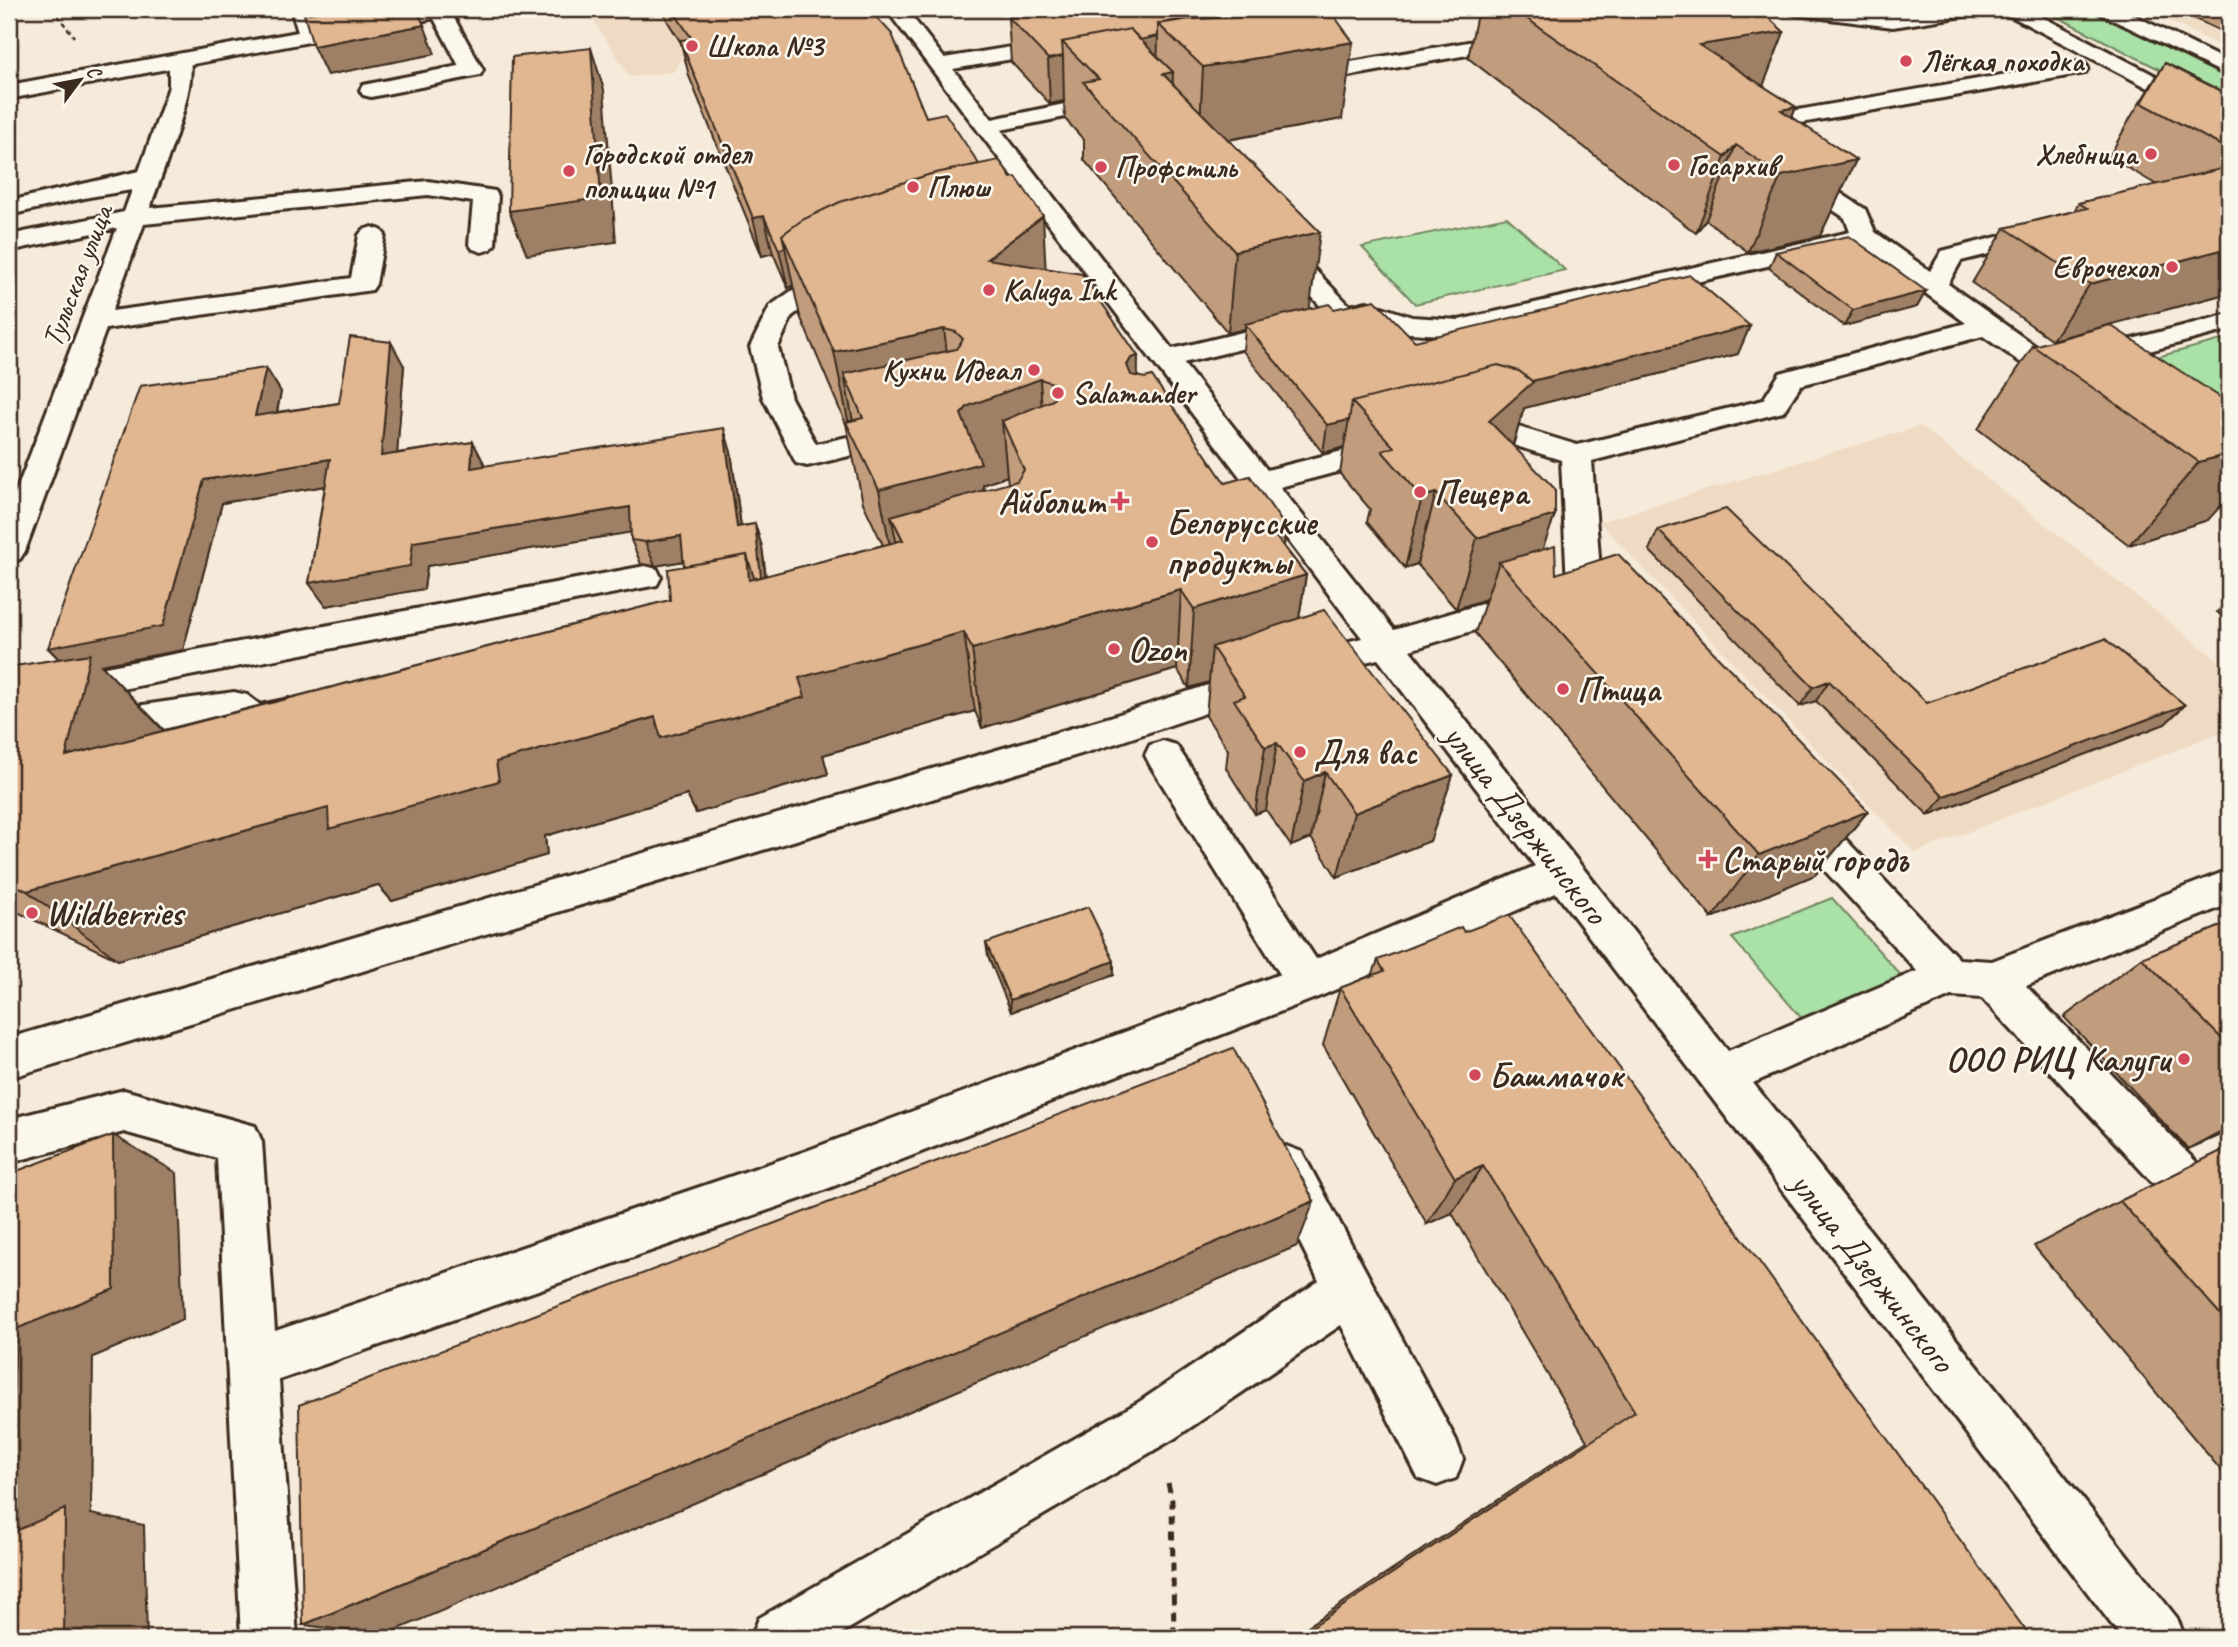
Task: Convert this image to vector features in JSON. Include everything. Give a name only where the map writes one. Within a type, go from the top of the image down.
[{"type":"street","points":[[301,9],[308,38]]},
{"type":"street","name":"улица Дзержинского","points":[[896,9],[985,128],[1044,222],[1165,359],[1203,433],[1260,482],[2157,1638]]},
{"type":"street","points":[[1273,81],[1576,30],[1584,21],[1577,9]]},
{"type":"street","points":[[1798,9],[1861,14],[1893,21],[1970,9]]},
{"type":"street","points":[[2012,9],[2229,123]]},
{"type":"street","points":[[2106,9],[2229,70]]},
{"type":"street","points":[[9,92],[308,38],[445,10],[472,70],[371,90]]},
{"type":"street","points":[[938,65],[1074,42]]},
{"type":"street","name":"Тульская улица","points":[[9,551],[22,486],[95,322],[135,217],[180,87],[180,61]]},
{"type":"street","points":[[2077,68],[1727,129],[1856,214],[1864,236],[2094,401]]},
{"type":"street","points":[[985,128],[1136,96]]},
{"type":"street","points":[[9,208],[140,178],[94,191],[148,180]]},
{"type":"street","points":[[9,243],[135,217],[428,188],[486,196],[482,244]]},
{"type":"street","points":[[1259,226],[1345,316]]},
{"type":"street","points":[[1934,286],[1951,256],[2072,226]]},
{"type":"street","points":[[95,322],[363,284],[372,235]]},
{"type":"street","points":[[1165,359],[1367,310],[1409,325],[1459,328],[1864,236]]},
{"type":"street","points":[[870,263],[823,281],[780,312],[764,347],[777,398],[807,456],[928,428]]},
{"type":"street","points":[[2049,369],[2229,322]]},
{"type":"street","points":[[1260,482],[1479,425],[1576,455],[1773,406],[1790,379],[1987,326]]},
{"type":"street","points":[[9,1058],[1114,730],[1330,658],[1593,595],[1576,455]]},
{"type":"street","points":[[9,698],[645,577]]},
{"type":"street","points":[[9,744],[107,724],[234,705],[255,720],[323,706]]},
{"type":"street","points":[[1163,755],[1308,982]]},
{"type":"street","points":[[1771,786],[1949,977]]},
{"type":"street","points":[[252,1364],[806,1174],[1218,1039],[1308,982],[1563,872]]},
{"type":"street","points":[[1720,1076],[1949,977],[1993,980],[2229,887]]},
{"type":"street","points":[[1993,980],[2229,1230]]},
{"type":"street","points":[[9,1140],[124,1111],[239,1142],[269,1638]]},
{"type":"street","points":[[1266,1130],[1437,1459]]},
{"type":"street","points":[[779,1638],[1157,1420],[1350,1289]]},
{"type":"path","points":[[1157,1420],[1172,1501],[1174,1638]]},
{"type":"shaded area","name":"Школа №3","points":[[586,9],[844,9],[865,33],[681,59],[673,72],[630,77]]},
{"type":"shaded area","points":[[2144,9],[2229,9],[2229,50]]},
{"type":"shaded area","points":[[1920,426],[2229,669],[2229,729],[1915,853],[1599,522]]},
{"type":"green space","points":[[2042,9],[2089,9],[2229,79],[2229,105]]},
{"type":"green space","points":[[1507,217],[1565,270],[1415,304],[1362,247]]},
{"type":"green space","points":[[2229,338],[2229,449],[2115,368]]},
{"type":"green space","points":[[1832,898],[1905,980],[1804,1021],[1732,938]]},
{"type":"building","points":[[335,9],[417,9],[424,25],[313,46],[304,14]]},
{"type":"building","points":[[672,9],[869,9],[892,34],[926,117],[945,113],[979,164],[931,174],[840,202],[802,220],[782,235],[785,247],[779,250],[764,216],[753,218],[680,40],[692,39]]},
{"type":"building","points":[[1062,9],[1175,9],[1183,20],[1158,24],[1158,36],[1140,40],[1130,29],[1062,42],[1063,56],[1048,59],[1008,17]]},
{"type":"building","points":[[1203,9],[1303,9],[1306,12],[1214,18]]},
{"type":"building","points":[[1329,9],[1353,42],[1203,67],[1158,24],[1177,20],[1295,14]]},
{"type":"building","points":[[1513,9],[1759,9],[1784,32],[1699,45],[1796,107],[1781,110],[1856,160],[1781,176],[1736,145],[1725,157]]},
{"type":"building","points":[[1130,29],[1173,72],[1163,74],[1320,232],[1235,251],[1083,82],[1099,79],[1062,42]]},
{"type":"building","points":[[591,48],[601,198],[509,211],[512,57]]},
{"type":"building","points":[[2165,63],[2229,95],[2229,150],[2142,103]]},
{"type":"building","points":[[999,160],[1011,178],[1016,177],[1043,216],[987,259],[1082,274],[1138,356],[1131,358],[1127,365],[1131,375],[1145,378],[1152,376],[1225,483],[1250,476],[1286,528],[1272,532],[1306,575],[1194,609],[1181,590],[972,649],[964,632],[799,678],[805,697],[661,738],[655,717],[496,762],[499,781],[329,829],[328,808],[27,891],[9,882],[9,667],[90,654],[66,756],[670,600],[668,569],[747,555],[749,580],[903,540],[891,516],[1017,481],[1024,470],[1002,421],[1053,400],[1058,390],[1053,383],[1040,379],[968,406],[961,414],[981,463],[879,490],[846,422],[863,418],[844,374],[956,349],[963,339],[956,332],[944,329],[834,352],[782,235],[802,220],[840,202],[931,174]]},
{"type":"building","points":[[2229,167],[2229,248],[2090,284],[2005,228],[2087,208],[2079,203]]},
{"type":"building","points":[[1849,236],[1926,291],[1853,310],[1776,252]]},
{"type":"building","points":[[1690,275],[1750,326],[1532,381],[1519,371],[1498,365],[1352,402],[1349,420],[1327,425],[1245,324],[1329,304],[1334,309],[1375,300],[1415,341]]},
{"type":"building","points":[[2110,325],[2229,403],[2229,454],[2199,462],[2033,346]]},
{"type":"building","points":[[350,337],[391,342],[381,456],[473,442],[471,468],[724,428],[737,527],[755,524],[761,577],[754,578],[747,555],[684,566],[681,536],[645,542],[631,540],[630,507],[413,542],[410,566],[309,583],[330,459],[204,480],[163,626],[48,648],[140,386],[266,368],[255,416],[339,403]]},
{"type":"building","points":[[1498,365],[1519,371],[1533,382],[1489,421],[1555,489],[1555,515],[1477,538],[1436,493],[1422,497],[1382,451],[1394,447],[1352,402]]},
{"type":"building","points":[[1726,509],[1927,703],[2105,639],[2185,705],[1944,796],[1829,681],[1813,687],[1658,530]]},
{"type":"building","points":[[1555,546],[1556,574],[1618,554],[1868,811],[1759,855],[1499,562]]},
{"type":"building","points":[[1324,610],[1453,775],[1354,813],[1325,772],[1304,781],[1277,743],[1265,747],[1234,700],[1245,696],[1212,647]]},
{"type":"building","points":[[1088,907],[1114,961],[1010,1000],[986,943]]},
{"type":"building","points":[[1509,915],[2031,1638],[1295,1638],[1635,1412],[1483,1166],[1455,1178],[1340,988],[1384,971],[1378,960],[1461,927],[1464,932]]},
{"type":"building","points":[[2229,923],[2229,1046],[2142,958]]},
{"type":"building","points":[[1233,1048],[1314,1201],[303,1625],[299,1405]]},
{"type":"building","points":[[113,1135],[114,1289],[16,1329],[9,1490],[9,1174]]},
{"type":"building","points":[[2229,1147],[2229,1324],[2120,1201]]},
{"type":"building","points":[[65,1509],[64,1638],[9,1638],[9,1534]]},
{"type":"place","name":"Школа №3","points":[[692,46]]},
{"type":"place","name":"Лёгкая походка","points":[[1906,61]]},
{"type":"place","name":"Хлебница","points":[[2151,154]]},
{"type":"place","name":"Госархив","points":[[1674,165]]},
{"type":"place","name":"Профстиль","points":[[1101,167]]},
{"type":"place","name":"Городской отдел полиции №1","points":[[569,171]]},
{"type":"place","name":"Плюш","points":[[913,187]]},
{"type":"place","name":"Еврочехол","points":[[2172,267]]},
{"type":"place","name":"Kaluga Ink","points":[[989,290]]},
{"type":"place","name":"Кухни Идеал","points":[[1034,370]]},
{"type":"place","name":"Salamander","points":[[1058,393]]},
{"type":"place","name":"Пещера","points":[[1420,492]]},
{"type":"place","name":"Айболит","points":[[1120,501]]},
{"type":"place","name":"Белорусские продукты","points":[[1152,542]]},
{"type":"place","name":"Ozon","points":[[1114,649]]},
{"type":"place","name":"Птица","points":[[1563,689]]},
{"type":"place","name":"Для вас","points":[[1300,752]]},
{"type":"place","name":"Старый городъ","points":[[1708,859]]},
{"type":"place","name":"Wildberries","points":[[32,913]]},
{"type":"place","name":"ООО РИЦ Калуги","points":[[2184,1059]]},
{"type":"place","name":"Башмачок","points":[[1475,1075]]}]
